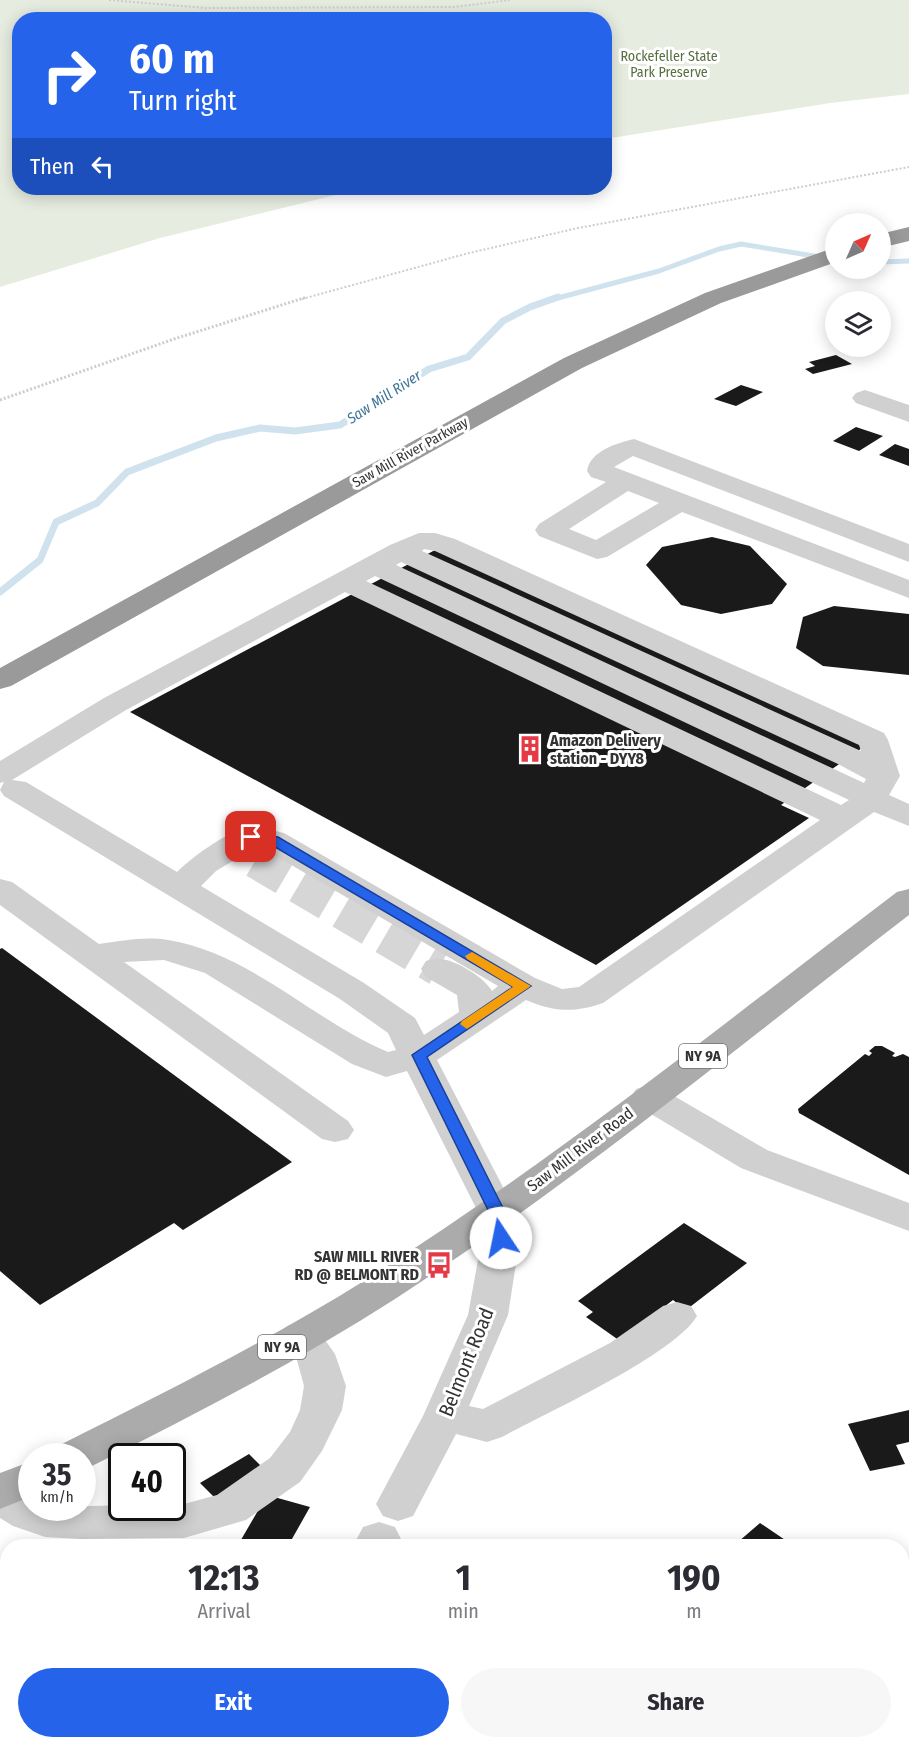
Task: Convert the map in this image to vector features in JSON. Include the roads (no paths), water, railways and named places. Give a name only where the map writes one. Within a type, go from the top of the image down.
[{"type":"highway","points":[[891,227],[909,223]]},
{"type":"highway","points":[[891,239],[909,234]]},
{"type":"highway","name":"Saw Mill River Parkway","points":[[0,660],[549,359],[673,300],[818,252]]},
{"type":"highway","name":"Saw Mill River Parkway","points":[[0,680],[566,367],[689,308],[818,252]]},
{"type":"main road","name":"Saw Mill River Road","points":[[96,1446],[168,1410],[301,1336],[423,1261],[531,1187],[909,899]]},
{"type":"main road","points":[[0,1492],[18,1484]]},
{"type":"street","points":[[865,398],[909,414]]},
{"type":"street","points":[[909,554],[634,447],[624,450],[601,464],[600,471],[909,590]]},
{"type":"street","points":[[626,481],[549,530],[597,551],[680,502]]},
{"type":"street","points":[[8,781],[115,704],[409,546],[849,758],[909,816]]},
{"type":"street","points":[[374,565],[877,787]]},
{"type":"street","points":[[344,581],[842,818]]},
{"type":"street","name":"Belmont Road","points":[[8,781],[352,991],[402,1026],[419,1055],[496,1210],[501,1238],[488,1315],[444,1416],[384,1530]]},
{"type":"street","points":[[180,888],[204,864],[244,854],[251,837],[273,840],[523,986],[561,1001],[575,1002],[591,995],[842,818],[877,787]]},
{"type":"street","points":[[0,889],[335,1130]]},
{"type":"street","points":[[92,955],[135,950],[166,950],[217,966],[386,1065],[419,1055],[523,986]]},
{"type":"street","points":[[438,969],[474,990],[477,1018]]},
{"type":"street","points":[[649,1097],[754,1160],[909,1218]]},
{"type":"street","points":[[444,1416],[487,1426],[624,1354],[677,1316]]},
{"type":"street","points":[[0,1497],[28,1514],[45,1520],[81,1522],[184,1521],[231,1508],[285,1470],[307,1440],[321,1410],[325,1386],[322,1371],[315,1354],[301,1336]]},
{"type":"waterway","name":"Saw Mill River","points":[[554,299],[659,271],[719,249],[741,244],[820,257]]},
{"type":"waterway","name":"Saw Mill River","points":[[891,262],[909,261]]},
{"type":"waterway","name":"Saw Mill River","points":[[0,592],[40,560],[56,522],[97,503],[127,472],[216,438],[260,428],[295,431],[340,425],[429,369],[468,357],[503,321],[530,307],[558,297]]},
{"type":"tunnel","points":[[255,861],[438,969]]},
{"type":"place","name":"Amazon Delivery station - DYY8","points":[[530,749]]},
{"type":"place","name":"SAW MILL RIVER RD @ BELMONT RD","points":[[439,1265]]},
{"type":"park label","name":"Rockefeller State Park Preserve","points":[[669,64]]}]
